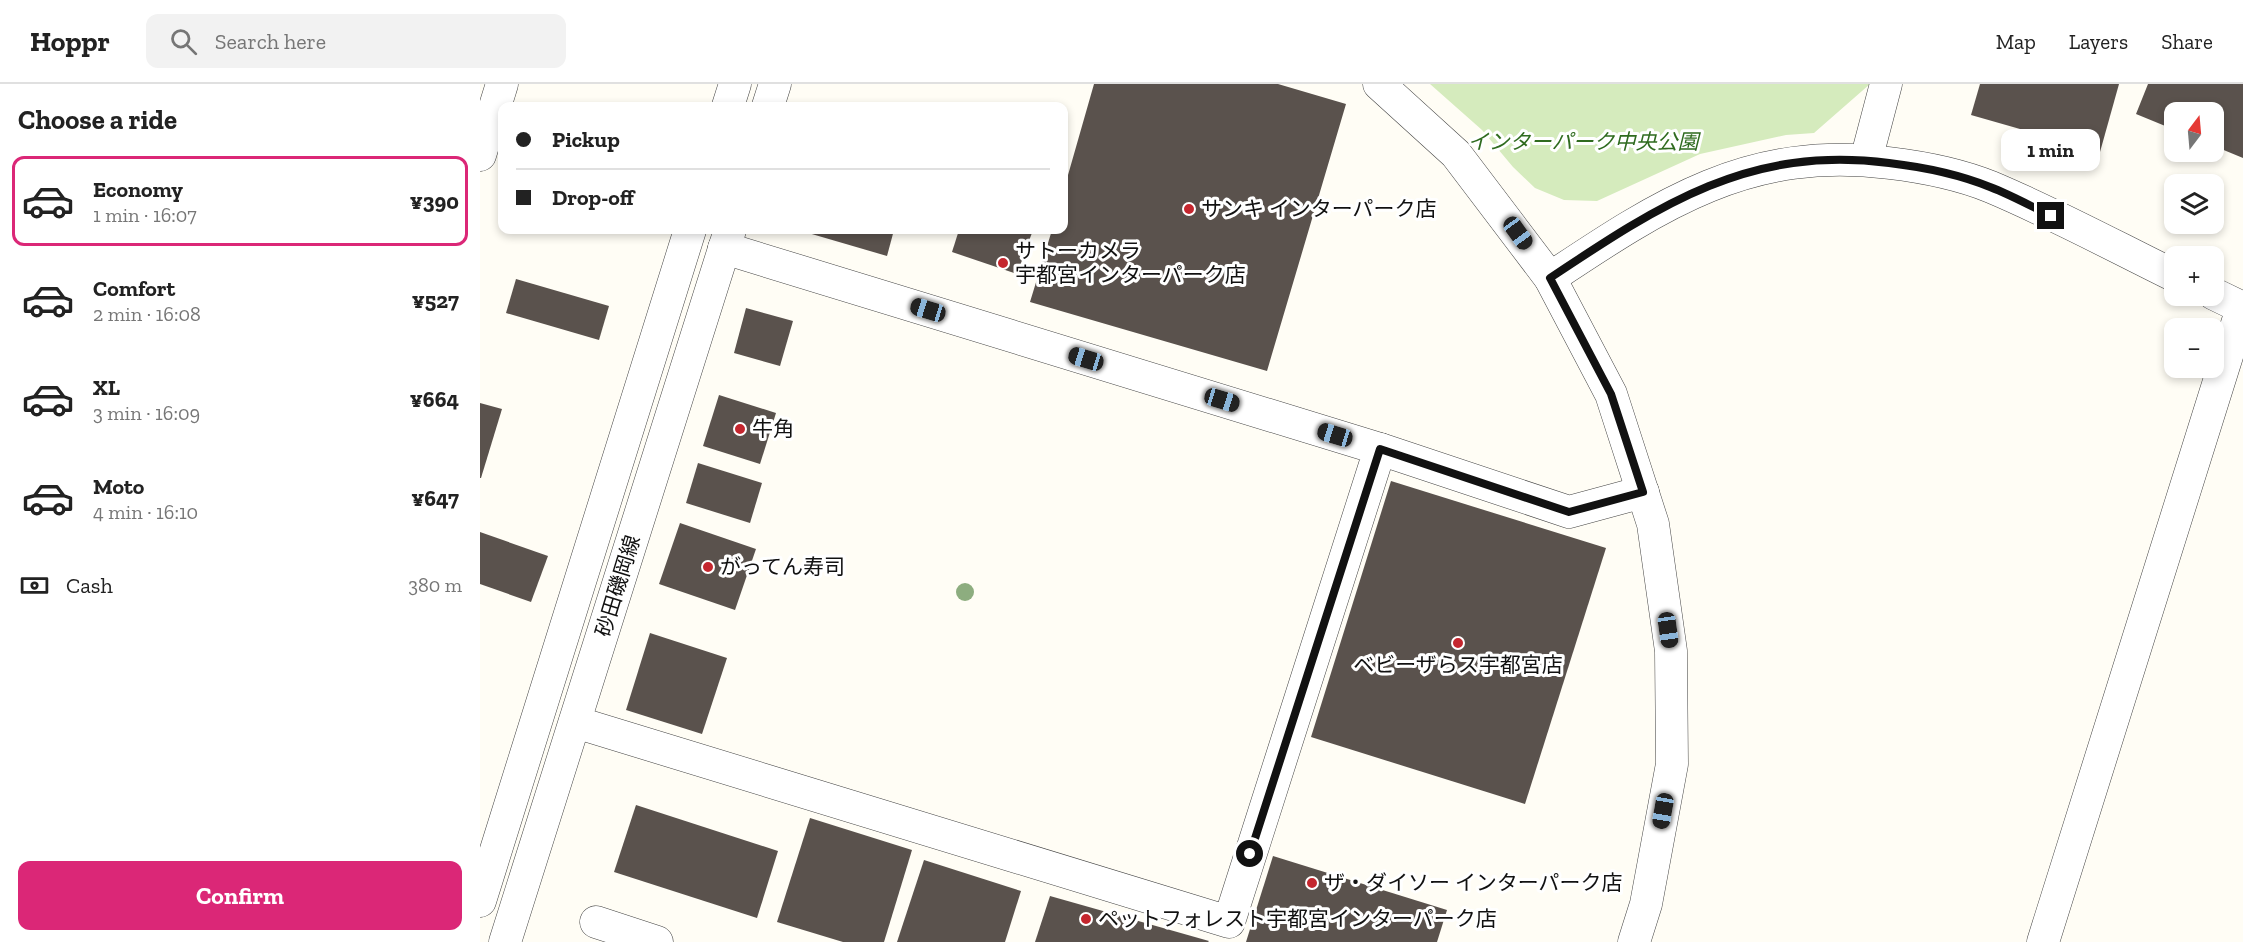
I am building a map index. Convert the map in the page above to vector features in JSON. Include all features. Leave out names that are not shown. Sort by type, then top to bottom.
[{"type":"street","points":[[482,143],[502,84]]},
{"type":"street","points":[[729,102],[735,84]]},
{"type":"street","points":[[769,102],[776,84]]},
{"type":"street","points":[[1379,84],[1456,154],[1550,278],[1611,394],[1653,524],[1671,651],[1672,764],[1646,904],[1634,942]]},
{"type":"street","points":[[1866,160],[1886,84]]},
{"type":"street","points":[[1550,278],[1625,229],[1670,203],[1727,178],[1780,163],[1811,160],[1866,160],[1926,167],[1989,186],[2164,271]]},
{"type":"street","name":"砂田磯岡線","points":[[480,901],[689,234]]},
{"type":"street","points":[[727,239],[1569,512],[1643,492]]},
{"type":"street","name":"砂田磯岡線","points":[[506,942],[727,239]]},
{"type":"street","points":[[2043,942],[2233,304]]},
{"type":"street","points":[[575,722],[1228,922],[1380,449]]},
{"type":"street","points":[[596,922],[657,942]]},
{"type":"green space","name":"インターパーク中央公園","points":[[1430,84],[1870,84],[1814,133],[1786,135],[1700,154],[1597,201],[1564,200],[1535,188],[1513,167],[1482,130]]},
{"type":"building","name":"サンキ インターパーク店","points":[[1094,84],[1278,84],[1346,104],[1267,371],[1030,302],[1051,234],[1068,234],[1068,175]]},
{"type":"building","points":[[1980,84],[2119,84],[2100,152],[1971,115]]},
{"type":"building","points":[[2148,84],[2243,84],[2243,158],[2224,150],[2224,102],[2164,102],[2164,125],[2136,114]]},
{"type":"building","points":[[812,234],[893,234],[887,256]]},
{"type":"building","name":"サトーカメラ 宇都宮インターパーク店","points":[[958,234],[1032,234],[1017,274],[952,252]]},
{"type":"building","points":[[516,279],[609,306],[599,340],[506,313]]},
{"type":"building","points":[[746,308],[793,321],[780,366],[734,353]]},
{"type":"building","name":"牛角","points":[[719,395],[776,413],[760,464],[703,446]]},
{"type":"building","points":[[480,403],[502,409],[481,478],[480,478]]},
{"type":"building","points":[[698,463],[762,483],[750,523],[686,503]]},
{"type":"building","name":"ベビーザらス宇都宮店","points":[[1391,481],[1606,548],[1525,804],[1311,737]]},
{"type":"building","name":"がってん寿司","points":[[680,523],[756,549],[735,610],[659,584]]},
{"type":"building","points":[[480,532],[548,556],[531,602],[480,584]]},
{"type":"building","points":[[650,633],[727,658],[702,734],[626,710]]},
{"type":"building","points":[[636,805],[778,851],[757,918],[614,872]]},
{"type":"building","points":[[810,818],[912,850],[884,942],[843,942],[777,922]]},
{"type":"building","name":"ザ・ダイソー インターパーク店","points":[[1273,856],[1447,910],[1437,942],[1246,942]]},
{"type":"building","points":[[924,860],[1021,891],[1005,942],[897,942]]},
{"type":"building","name":"ペットフォレスト宇都宮インターパーク店","points":[[1050,896],[1209,941],[1035,942]]},
{"type":"place","name":"サンキ インターパーク店","points":[[1189,209]]},
{"type":"place","name":"サトーカメラ 宇都宮インターパーク店","points":[[1003,263]]},
{"type":"place","name":"牛角","points":[[740,429]]},
{"type":"place","name":"がってん寿司","points":[[708,567]]},
{"type":"place","name":"ベビーザらス宇都宮店","points":[[1458,643]]},
{"type":"place","name":"ザ・ダイソー インターパーク店","points":[[1312,883]]},
{"type":"place","name":"ペットフォレスト宇都宮インターパーク店","points":[[1086,919]]},
{"type":"route","points":[[1250,854],[1380,449],[1569,512],[1643,492],[1611,394],[1550,278],[1616,234],[1670,203],[1727,178],[1770,165],[1790,162],[1866,160],[1926,167],[1989,186],[2051,216]]}]
